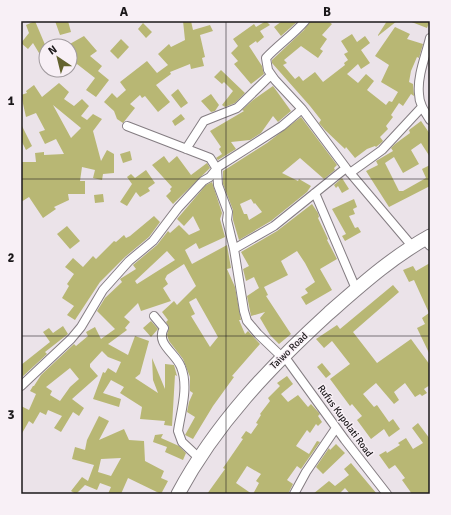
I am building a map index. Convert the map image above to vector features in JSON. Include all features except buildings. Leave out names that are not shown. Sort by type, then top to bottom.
[{"type":"main road","name":"Taiwo Road","points":[[178,494],[199,458],[229,415],[254,386],[366,279],[412,246],[430,243]]},
{"type":"main road","name":"Taiwo Road","points":[[184,494],[235,417],[284,358],[364,289],[430,243]]},
{"type":"street","points":[[305,21],[266,58],[268,70],[302,109],[348,171],[412,246]]},
{"type":"street","points":[[430,38],[418,94],[422,106],[430,120]]},
{"type":"street","points":[[186,149],[204,121],[237,108],[271,75]]},
{"type":"street","points":[[234,249],[274,226],[315,193],[382,150],[422,106]]},
{"type":"street","points":[[21,386],[72,339],[103,290],[129,261],[153,241],[178,208],[203,181],[210,177],[218,166],[282,126],[302,109]]},
{"type":"street","points":[[127,126],[210,158],[217,169]]},
{"type":"street","name":"Rufus Kupolati Road","points":[[217,169],[218,185],[228,212],[226,220],[234,249],[242,299],[248,321],[258,334],[284,358],[387,494]]},
{"type":"street","points":[[315,193],[356,289]]},
{"type":"street","points":[[154,316],[164,328],[161,333],[161,340],[181,366],[185,383],[178,431],[179,438],[199,458]]},
{"type":"street","points":[[294,494],[306,472],[336,428]]}]
